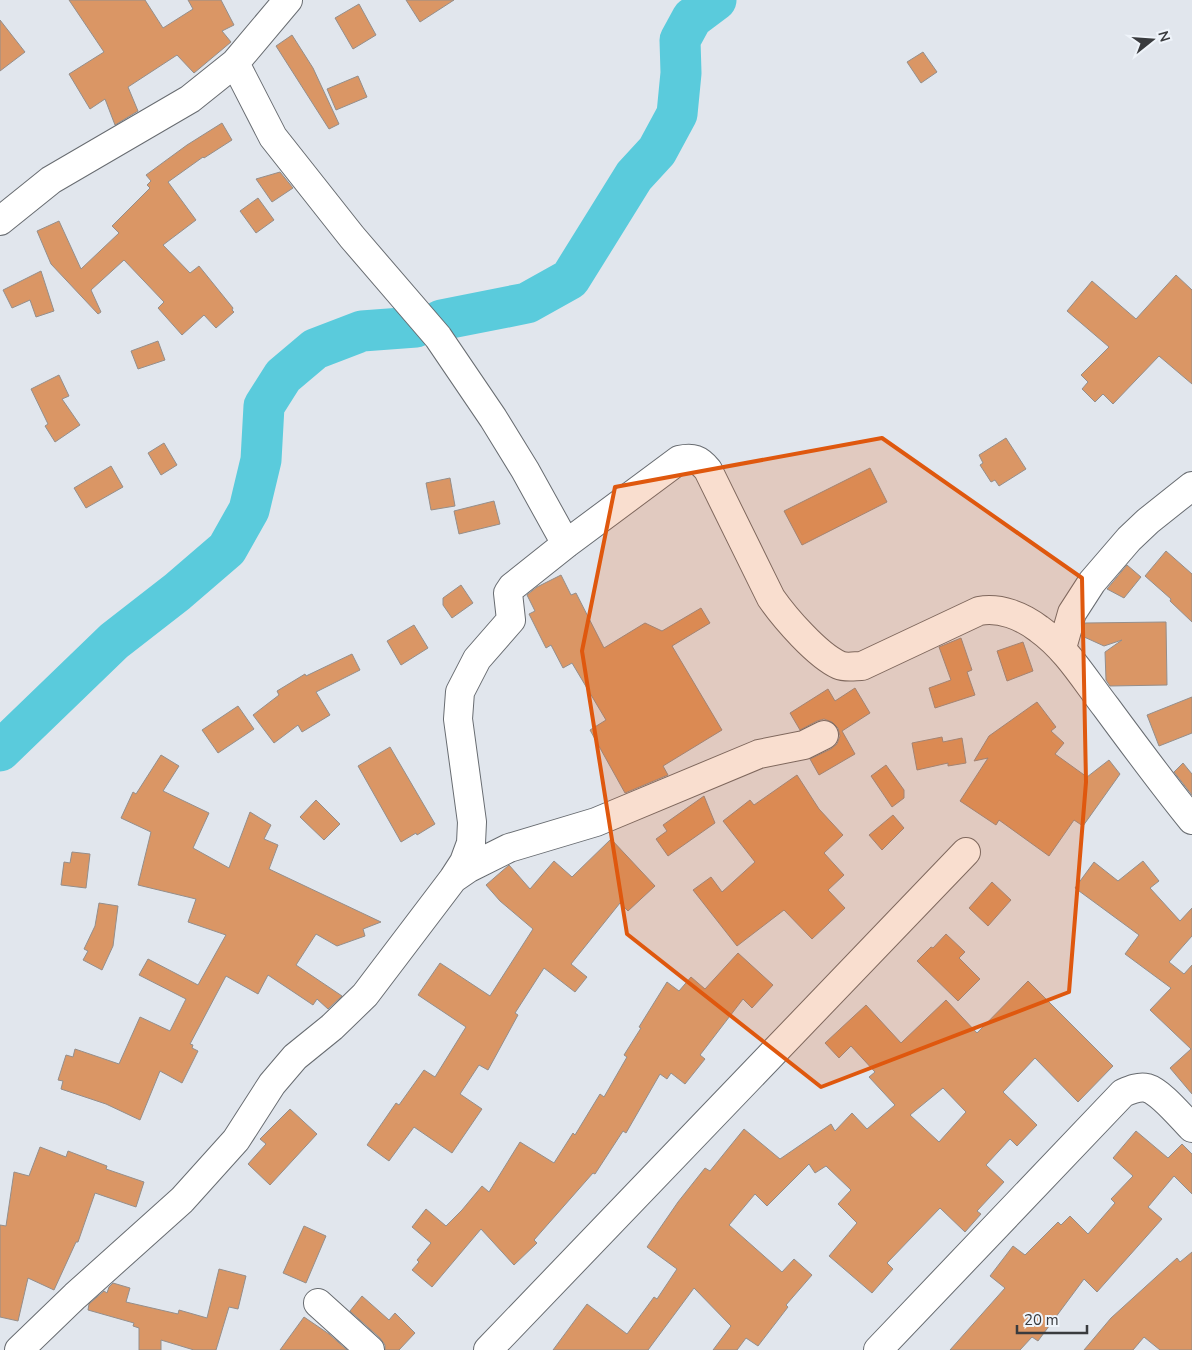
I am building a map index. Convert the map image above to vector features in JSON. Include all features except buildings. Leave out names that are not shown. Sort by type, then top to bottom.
[{"type":"street","points":[[0,221],[51,180],[190,100],[235,63],[288,0]]},
{"type":"street","points":[[235,63],[273,137],[352,237],[438,337],[494,418],[566,544]]},
{"type":"street","points":[[19,1350],[75,1296],[182,1200],[236,1140],[272,1084],[295,1057],[332,1027],[365,996],[454,879],[464,862],[471,843],[472,822],[458,719],[460,692],[477,659],[511,620],[508,593],[512,587],[566,544],[679,460],[690,457],[701,461],[708,470],[771,598],[781,612],[819,651],[839,665],[850,667],[862,666],[979,611],[990,609],[1012,614],[1038,628],[1062,648],[1192,820]]},
{"type":"street","points":[[1062,648],[1072,612],[1092,582],[1148,520],[1192,486]]},
{"type":"street","points":[[454,879],[470,868],[509,848],[596,822],[759,754],[804,745],[824,735]]},
{"type":"street","points":[[488,1350],[966,852]]},
{"type":"street","points":[[878,1350],[1123,1092],[1146,1088],[1157,1093],[1192,1128]]},
{"type":"street","points":[[318,1303],[370,1350]]},
{"type":"highlighted area","points":[[882,438],[1082,578],[1086,782],[1069,992],[821,1087],[627,934],[582,651],[615,487]]},
{"type":"waterway","points":[[441,320],[527,303],[570,279],[634,176],[657,151],[677,114],[681,73],[680,40],[692,18],[716,0]]},
{"type":"waterway","points":[[0,751],[114,641],[177,592],[227,549],[249,510],[261,460],[264,406],[283,376],[315,349],[362,331],[416,327]]}]
